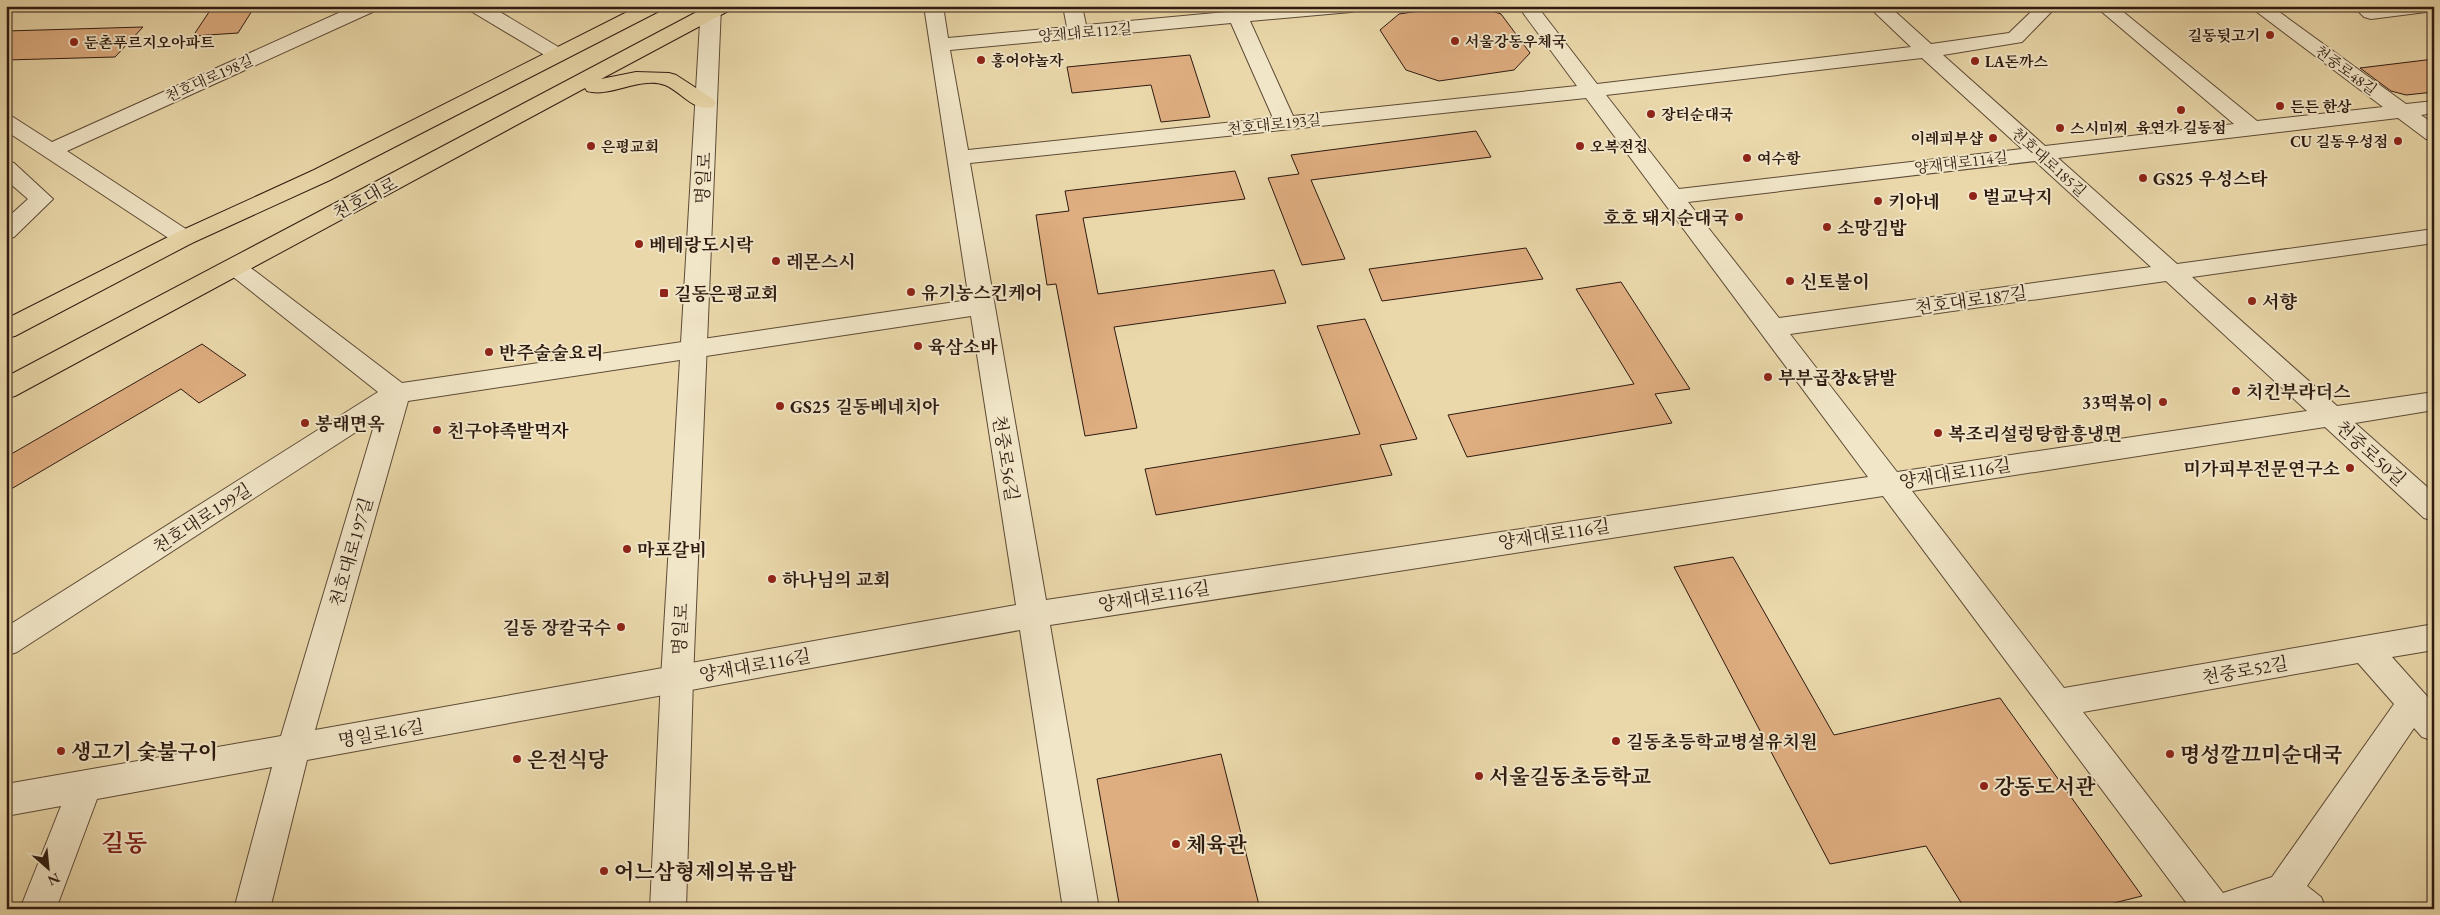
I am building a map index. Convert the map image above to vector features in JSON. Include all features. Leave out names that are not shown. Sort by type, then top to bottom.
[{"type":"main road","points":[[6,330],[184,238],[322,174],[654,6]]},
{"type":"main road","name":"천호대로","points":[[6,389],[548,102],[715,9]]},
{"type":"main road","points":[[548,102],[612,82],[652,78],[669,79],[706,102]]},
{"type":"street","name":"천호대로198길","points":[[48,151],[370,6]]},
{"type":"street","points":[[476,6],[558,55]]},
{"type":"street","name":"천중로56길","points":[[933,6],[1081,909]]},
{"type":"street","points":[[1072,6],[1078,32]]},
{"type":"street","name":"양재대로112길","points":[[939,45],[1078,32],[1235,12],[1351,6]]},
{"type":"street","points":[[1527,6],[2212,909]]},
{"type":"street","name":"천호대로185길","points":[[1877,6],[2331,416]]},
{"type":"street","points":[[1591,91],[1927,51],[2015,38],[2048,6]]},
{"type":"street","points":[[2104,6],[2252,128]]},
{"type":"street","name":"천중로48길","points":[[2258,6],[2434,134]]},
{"type":"street","points":[[2362,6],[2371,13],[2432,6]]},
{"type":"street","name":"명일로","points":[[668,909],[677,679],[706,102],[715,9]]},
{"type":"street","points":[[1235,12],[1286,123]]},
{"type":"street","name":"천호대로193길","points":[[958,158],[1591,91]]},
{"type":"street","name":"양재대로114길","points":[[1671,197],[2434,106]]},
{"type":"street","points":[[6,121],[48,151],[184,238]]},
{"type":"street","points":[[6,168],[42,199],[6,232]]},
{"type":"street","points":[[2172,272],[2434,236]]},
{"type":"street","points":[[235,267],[397,393],[982,306]]},
{"type":"street","name":"천호대로187길","points":[[1771,328],[2172,272]]},
{"type":"street","name":"천호대로199길","points":[[6,643],[397,393]]},
{"type":"street","name":"천호대로197길","points":[[252,909],[294,749],[397,393]]},
{"type":"street","name":"양재대로116길","points":[[677,679],[1032,615],[2434,401]]},
{"type":"street","name":"천중로50길","points":[[2331,416],[2434,510]]},
{"type":"street","name":"천중로52길","points":[[2056,703],[2434,637]]},
{"type":"street","points":[[2226,909],[2296,900],[2423,715],[2364,649]]},
{"type":"street","name":"명일로16길","points":[[6,800],[677,679]]},
{"type":"street","points":[[38,909],[86,786]]},
{"type":"building","name":"둔촌푸르지오아파트","points":[[213,6],[255,6],[238,33],[193,36]]},
{"type":"building","name":"서울강동우체국","points":[[1454,6],[1476,6],[1501,14],[1530,53],[1514,70],[1439,81],[1406,70],[1380,30],[1399,14]]},
{"type":"building","name":"둔촌푸르지오아파트","points":[[143,27],[115,57],[6,60],[6,31]]},
{"type":"building","points":[[1190,55],[1210,117],[1161,122],[1151,85],[1072,93],[1067,67]]},
{"type":"building","points":[[2434,59],[2434,92],[2406,95],[2391,91],[2360,68]]},
{"type":"building","points":[[1476,131],[1491,157],[1311,180],[1345,259],[1302,265],[1268,178],[1299,174],[1291,155]]},
{"type":"building","points":[[1235,171],[1245,199],[1083,218],[1098,294],[1274,270],[1286,303],[1114,327],[1137,428],[1085,436],[1056,284],[1047,285],[1036,215],[1069,211],[1065,191]]},
{"type":"building","points":[[1526,248],[1543,279],[1382,301],[1369,269]]},
{"type":"building","points":[[1621,282],[1690,389],[1655,394],[1672,423],[1467,457],[1448,415],[1634,384],[1576,289]]},
{"type":"building","points":[[1365,319],[1417,439],[1380,445],[1392,475],[1156,515],[1145,469],[1360,434],[1317,326]]},
{"type":"building","points":[[202,344],[246,375],[199,403],[181,389],[6,492],[6,457]]},
{"type":"building","points":[[1733,557],[1834,735],[2000,698],[2142,896],[2090,909],[1965,909],[1926,846],[1830,864],[1674,567]]},
{"type":"building","name":"체육관","points":[[1221,754],[1260,909],[1120,909],[1097,779]]},
{"type":"place","name":"길동뒷고기","points":[[2270,35]]},
{"type":"place","name":"서울강동우체국","points":[[1455,41]]},
{"type":"place","name":"둔촌푸르지오아파트","points":[[74,42]]},
{"type":"place","name":"홍어야놀자","points":[[981,60]]},
{"type":"place","name":"LA돈까스","points":[[1975,61]]},
{"type":"place","name":"든든 한상","points":[[2280,106]]},
{"type":"place","name":"육연가 길동점","points":[[2181,110]]},
{"type":"place","name":"장터순대국","points":[[1651,114]]},
{"type":"place","name":"스시미찌","points":[[2060,128]]},
{"type":"place","name":"이레피부샵","points":[[1993,138]]},
{"type":"place","name":"CU 길동우성점","points":[[2398,141]]},
{"type":"place","name":"은평교회","points":[[591,146]]},
{"type":"place","name":"오복전집","points":[[1580,146]]},
{"type":"place","name":"여수항","points":[[1747,158]]},
{"type":"place","name":"GS25 우성스타","points":[[2143,178]]},
{"type":"place","name":"벌교낙지","points":[[1973,196]]},
{"type":"place","name":"키아네","points":[[1878,201]]},
{"type":"place","name":"호호 돼지순대국","points":[[1739,217]]},
{"type":"place","name":"소망김밥","points":[[1827,227]]},
{"type":"place","name":"베테랑도시락","points":[[639,244]]},
{"type":"place","name":"레몬스시","points":[[776,261]]},
{"type":"place","name":"신토불이","points":[[1790,281]]},
{"type":"place","name":"유기농스킨케어","points":[[911,292]]},
{"type":"place","name":"길동은평교회","points":[[664,293]]},
{"type":"place","name":"서향","points":[[2252,301]]},
{"type":"place","name":"육삼소바","points":[[918,346]]},
{"type":"place","name":"반주술술요리","points":[[489,352]]},
{"type":"place","name":"부부곱창&닭발","points":[[1768,377]]},
{"type":"place","name":"치킨부라더스","points":[[2236,391]]},
{"type":"place","name":"33떡볶이","points":[[2163,402]]},
{"type":"place","name":"GS25 길동베네치아","points":[[780,406]]},
{"type":"place","name":"봉래면옥","points":[[305,423]]},
{"type":"place","name":"친구야족발먹자","points":[[437,430]]},
{"type":"place","name":"복조리설렁탕함흥냉면","points":[[1938,433]]},
{"type":"place","name":"미가피부전문연구소","points":[[2350,468]]},
{"type":"place","name":"마포갈비","points":[[627,549]]},
{"type":"place","name":"하나님의 교회","points":[[772,579]]},
{"type":"place","name":"길동 장칼국수","points":[[621,627]]},
{"type":"place","name":"길동초등학교병설유치원","points":[[1616,741]]},
{"type":"place","name":"생고기 숯불구이","points":[[61,751]]},
{"type":"place","name":"명성깔끄미순대국","points":[[2170,754]]},
{"type":"place","name":"은전식당","points":[[517,759]]},
{"type":"place","name":"서울길동초등학교","points":[[1479,776]]},
{"type":"place","name":"강동도서관","points":[[1984,786]]},
{"type":"place","name":"체육관","points":[[1176,844]]},
{"type":"place","name":"어느삼형제의볶음밥","points":[[604,871]]},
{"type":"district","name":"길동","points":[[124,842]]}]
